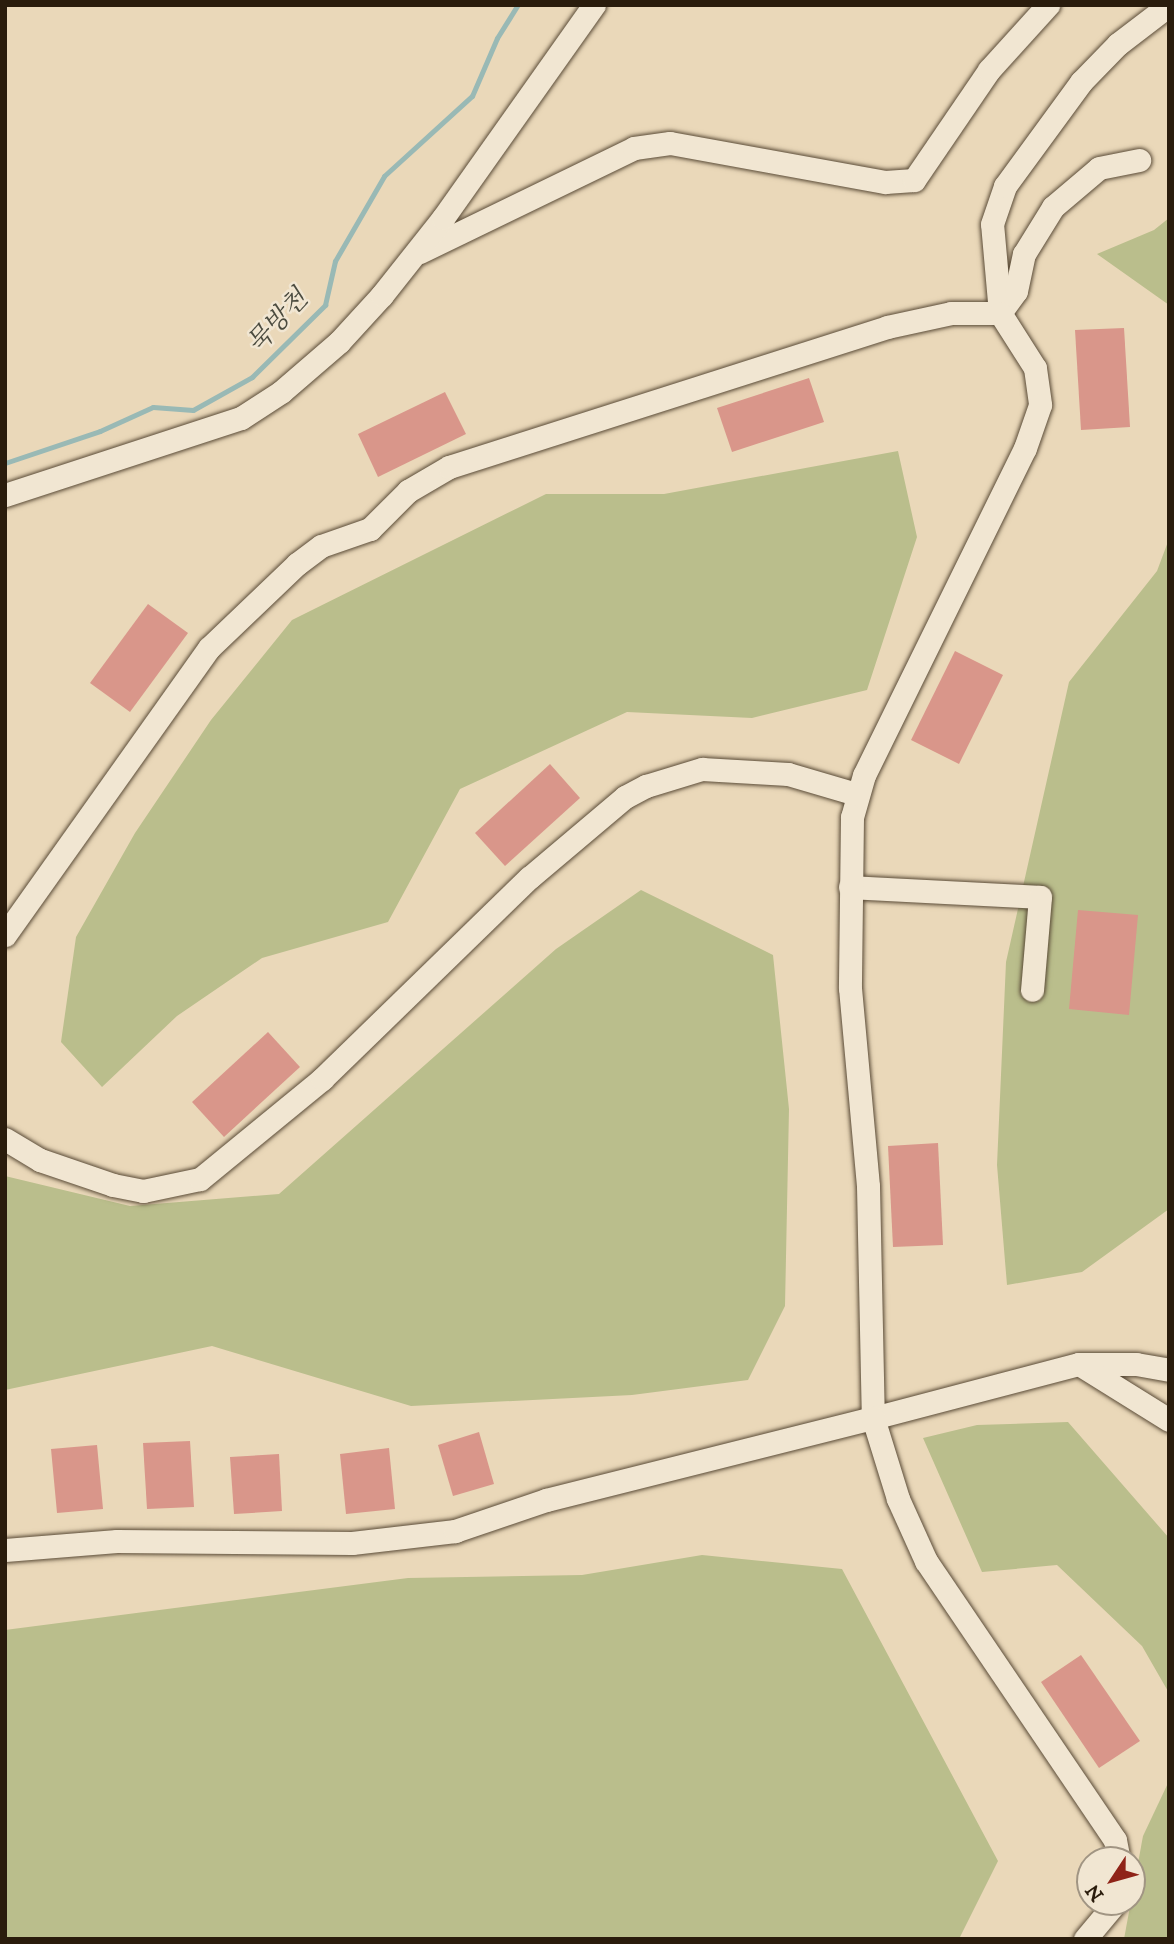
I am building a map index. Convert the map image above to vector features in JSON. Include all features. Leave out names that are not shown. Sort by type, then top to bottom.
[{"type":"street","points":[[5,495],[241,418],[281,391],[339,342],[414,255],[594,5]]},
{"type":"street","points":[[414,255],[634,148],[670,143],[885,182],[914,180],[989,70],[1048,5]]},
{"type":"street","points":[[1116,1846],[1083,1790],[926,1561],[898,1499],[873,1418],[868,1186],[850,988],[850,887],[856,794],[1026,448],[1040,405],[1035,368],[1000,313],[992,224],[1005,186],[1080,82],[1118,44],[1169,5]]},
{"type":"street","points":[[1000,313],[1016,291],[1024,254],[1053,207],[1099,168],[1139,160]]},
{"type":"street","points":[[5,935],[209,648],[297,564],[321,546],[370,529],[408,491],[449,467],[887,327],[951,313],[1000,313]]},
{"type":"street","points":[[5,1139],[40,1160],[113,1185],[143,1191],[200,1178],[322,1079],[529,878],[625,797],[646,786],[702,769],[788,774],[856,794]]},
{"type":"street","points":[[850,887],[1040,897],[1032,990]]},
{"type":"street","points":[[1079,1364],[1169,1420]]},
{"type":"street","points":[[5,1549],[117,1541],[352,1544],[455,1531],[546,1500],[1079,1364],[1136,1364],[1169,1370]]},
{"type":"street","points":[[1085,1939],[1104,1916]]},
{"type":"green space","points":[[1169,218],[1169,305],[1097,254],[1154,230]]},
{"type":"green space","points":[[898,451],[917,537],[867,690],[752,718],[627,712],[460,789],[388,922],[262,958],[177,1016],[102,1087],[61,1042],[76,937],[135,833],[211,720],[292,620],[546,494],[664,494]]},
{"type":"green space","points":[[1169,539],[1169,1209],[1082,1272],[1007,1285],[997,1165],[1006,962],[1069,682],[1157,571]]},
{"type":"green space","points":[[641,890],[773,955],[789,1109],[785,1306],[748,1380],[632,1395],[411,1406],[212,1346],[5,1390],[5,1176],[130,1206],[279,1194],[556,949]]},
{"type":"green space","points":[[1068,1422],[1169,1538],[1169,1693],[1142,1646],[1057,1565],[982,1572],[923,1438],[977,1425]]},
{"type":"green space","points":[[702,1555],[842,1569],[998,1861],[959,1939],[5,1939],[5,1630],[408,1578],[582,1575]]},
{"type":"green space","points":[[1169,1781],[1169,1939],[1124,1939],[1128,1916],[1146,1916],[1146,1846],[1141,1846],[1143,1836]]},
{"type":"building","points":[[1124,328],[1130,427],[1081,430],[1075,330]]},
{"type":"building","points":[[809,378],[824,422],[732,452],[717,408]]},
{"type":"building","points":[[445,392],[466,434],[378,477],[358,434]]},
{"type":"building","points":[[148,604],[188,633],[130,712],[90,683]]},
{"type":"building","points":[[955,651],[1003,675],[959,764],[911,740]]},
{"type":"building","points":[[550,764],[580,798],[505,866],[475,833]]},
{"type":"building","points":[[1078,910],[1138,915],[1129,1015],[1069,1009]]},
{"type":"building","points":[[268,1032],[300,1067],[224,1137],[192,1102]]},
{"type":"building","points":[[938,1143],[943,1245],[893,1247],[888,1146]]},
{"type":"building","points":[[479,1432],[494,1484],[453,1496],[438,1445]]},
{"type":"building","points":[[190,1441],[194,1507],[147,1509],[143,1443]]},
{"type":"building","points":[[97,1445],[103,1509],[57,1513],[51,1449]]},
{"type":"building","points":[[389,1448],[395,1509],[346,1514],[340,1454]]},
{"type":"building","points":[[279,1454],[282,1511],[234,1514],[230,1457]]},
{"type":"building","points":[[1081,1655],[1140,1741],[1099,1768],[1041,1682]]},
{"type":"waterway","name":"묵방천","points":[[5,463],[100,431],[153,407],[193,410],[252,377],[325,305],[335,261],[384,176],[472,96],[497,38],[518,5]]}]
